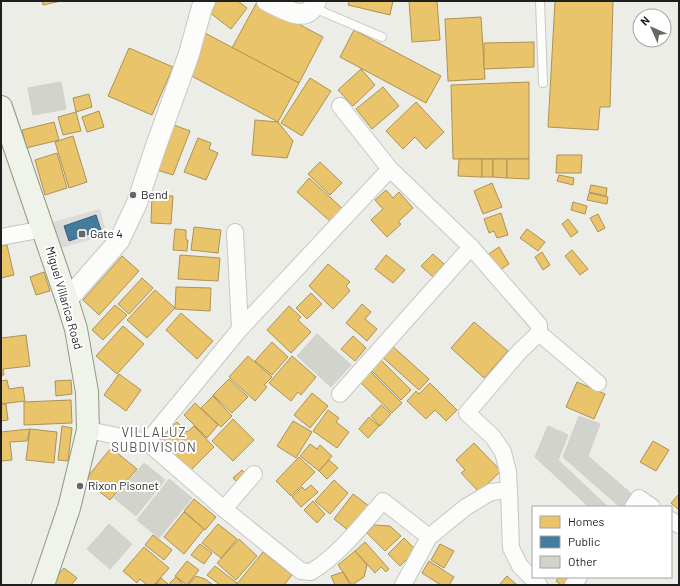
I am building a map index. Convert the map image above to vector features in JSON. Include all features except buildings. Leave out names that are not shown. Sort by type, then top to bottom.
[{"type":"main road","name":"Miguel Villarica Road","points":[[1,107],[44,229],[76,329],[87,392],[88,430],[69,508],[43,585]]},
{"type":"street","points":[[67,300],[119,241],[137,203],[189,54],[205,1]]},
{"type":"street","points":[[267,1],[298,15],[307,12],[315,4]]},
{"type":"street","points":[[340,106],[390,169],[471,247],[539,325],[539,333],[520,352],[467,413],[493,437],[503,452],[508,472],[510,490],[511,548],[520,566],[539,585]]},
{"type":"street","points":[[146,442],[240,330],[390,169]]},
{"type":"street","points":[[1,237],[44,229]]},
{"type":"street","points":[[234,232],[240,330]]},
{"type":"street","points":[[340,394],[471,247]]},
{"type":"street","points":[[539,333],[598,383]]},
{"type":"street","points":[[88,430],[146,442],[224,509],[301,571],[311,572],[321,566],[340,548],[383,501],[429,537]]},
{"type":"street","points":[[224,509],[254,474]]},
{"type":"street","points":[[403,585],[429,537],[466,507],[491,492],[510,490]]},
{"type":"street","points":[[634,506],[639,498],[651,506]]},
{"type":"lane","points":[[540,1],[543,83]]},
{"type":"lane","points":[[315,4],[382,37]]},
{"type":"shaded area","points":[[100,209],[107,235],[61,248],[53,222]]},
{"type":"place","name":"Bend","points":[[133,195]]},
{"type":"place","name":"Gate 4","points":[[82,234]]},
{"type":"place","name":"Rixon Pisonet","points":[[80,486]]},
{"type":"district","name":"VILLALUZ SUBDIVISION","points":[[154,440]]}]
